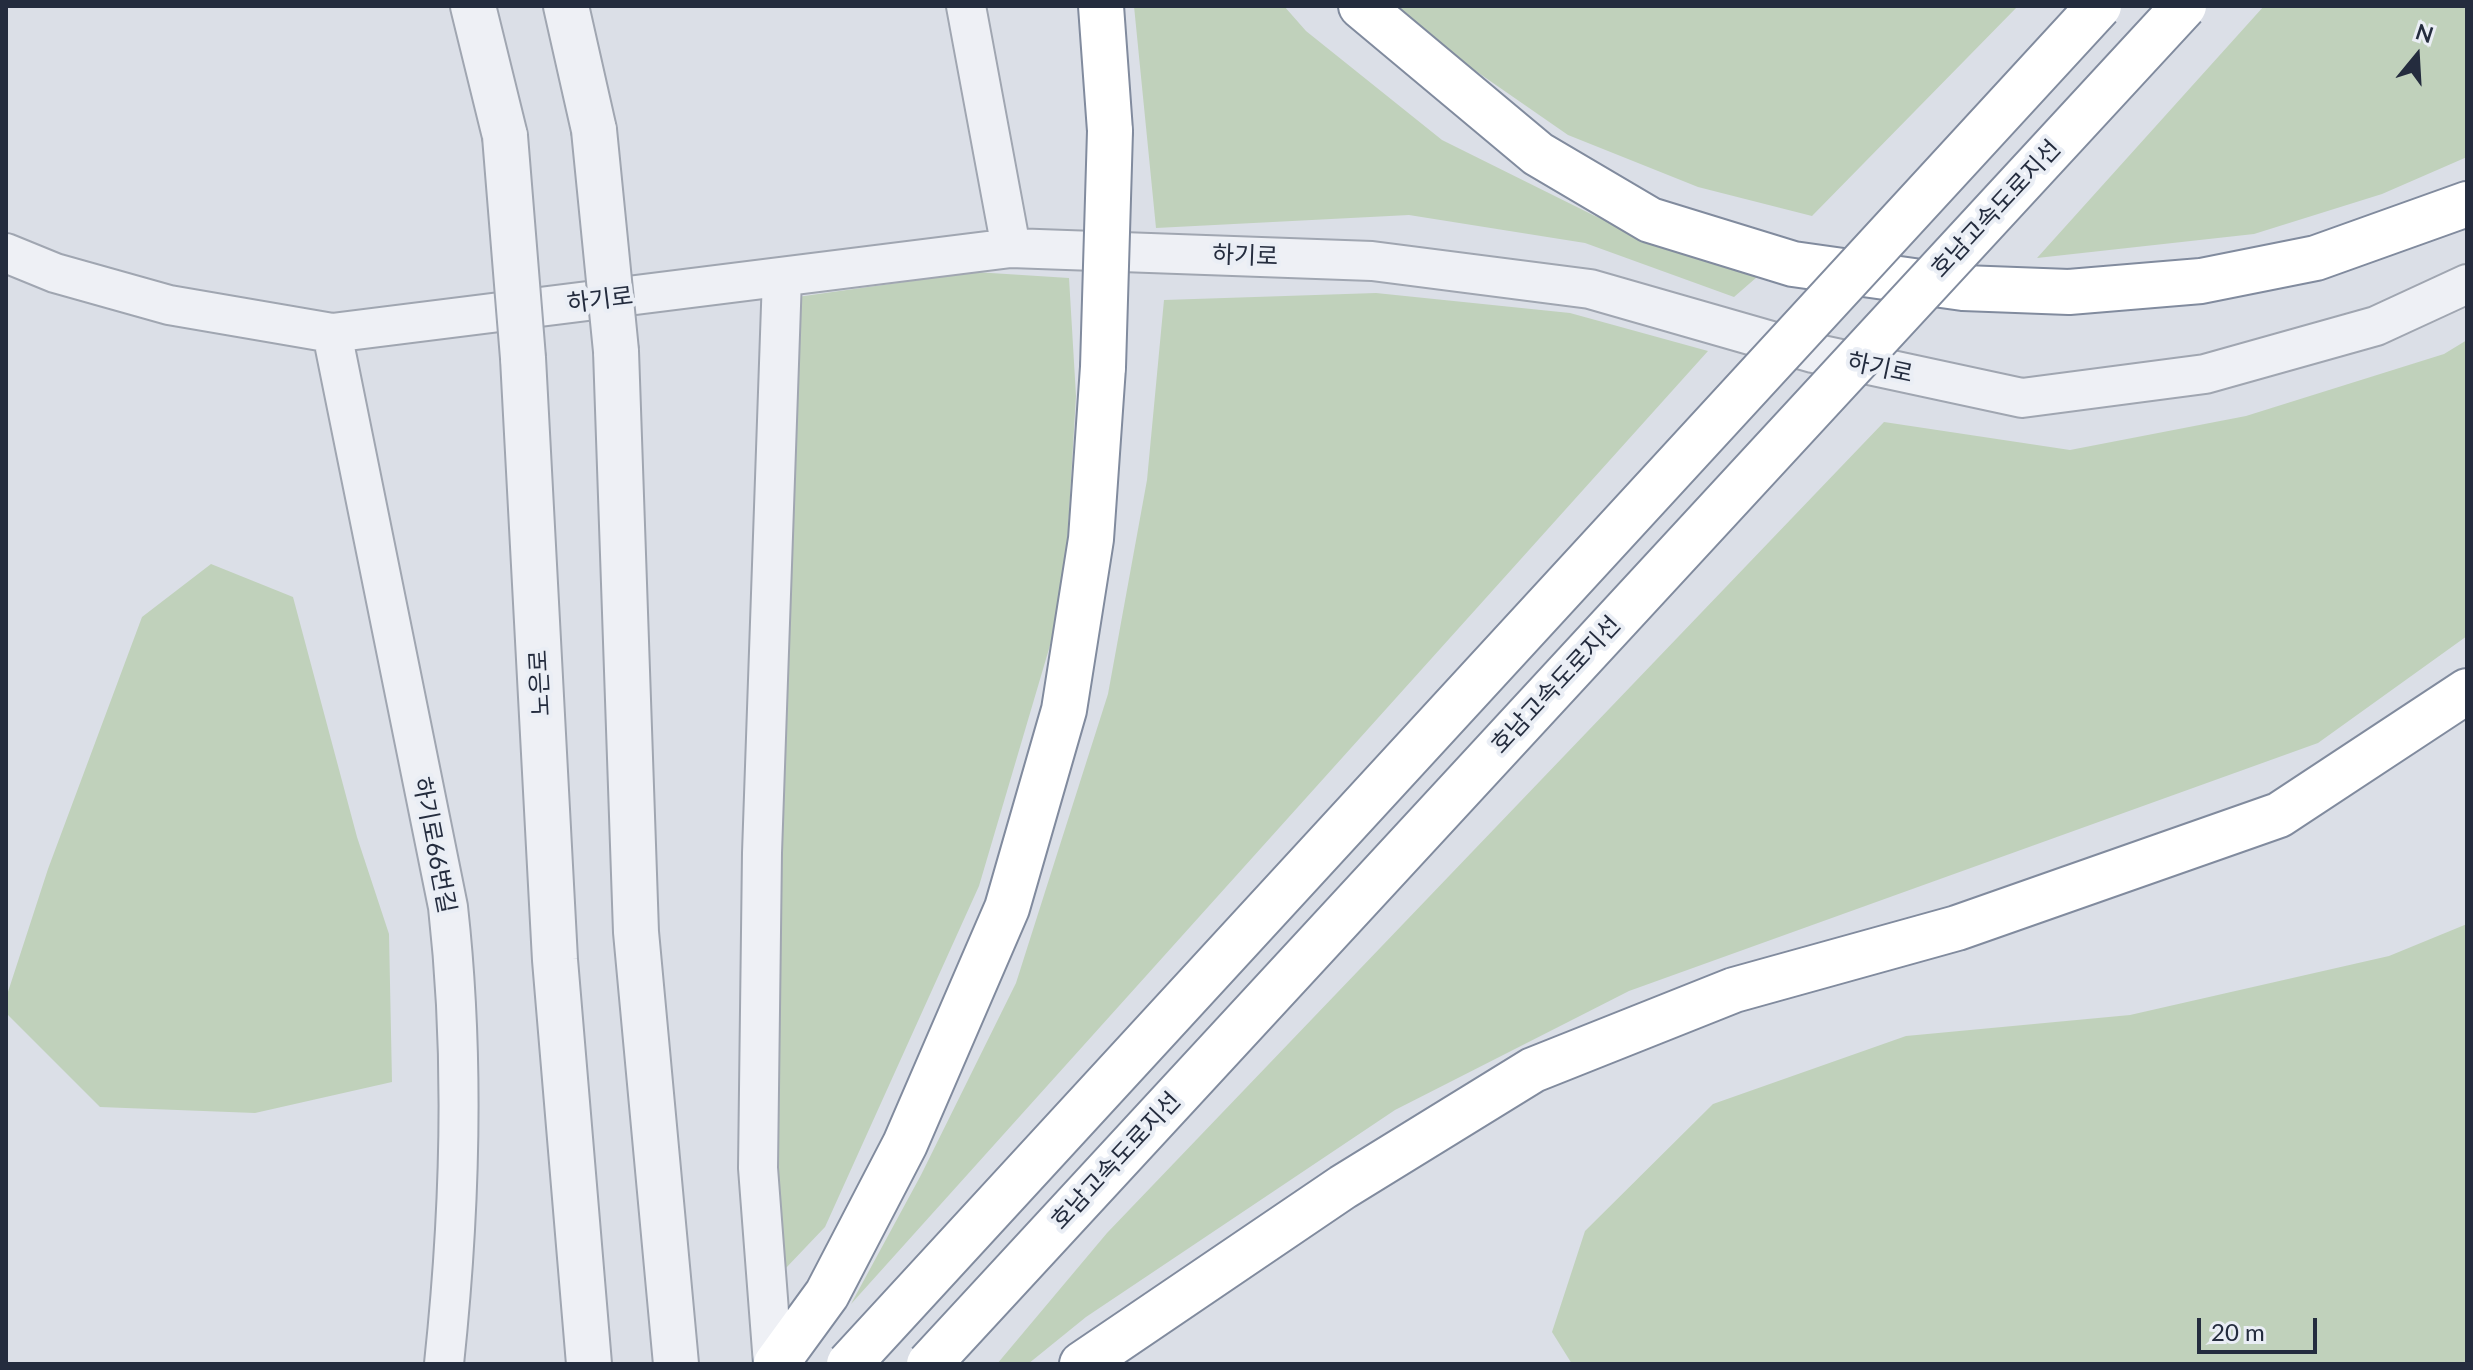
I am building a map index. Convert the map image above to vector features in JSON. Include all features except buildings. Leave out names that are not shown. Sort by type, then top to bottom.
[{"type":"highway","points":[[774,1364],[827,1294],[905,1144],[1007,908],[1064,710],[1091,539],[1103,367],[1110,131],[1101,6]]},
{"type":"highway","points":[[1361,6],[1538,154],[1650,220],[1793,264],[1963,288],[2069,292],[2186,282],[2316,258],[2467,204]]},
{"type":"highway","points":[[849,1364],[2099,6]]},
{"type":"highway","name":"호남고속도로지선","points":[[929,1364],[2184,6]]},
{"type":"highway","points":[[1082,1364],[1343,1187],[1533,1070],[1734,990],[1957,928],[2279,815],[2467,691]]},
{"type":"street","name":"노은로","points":[[473,6],[505,136],[523,358],[555,960],[589,1364]]},
{"type":"street","points":[[566,6],[594,130],[616,351],[636,932],[676,1364]]},
{"type":"street","points":[[966,6],[1011,248]]},
{"type":"street","name":"하기로","points":[[6,253],[55,273],[169,305],[332,333],[1011,248],[1372,261],[1590,289],[1813,353],[2022,398],[2205,374],[2376,326],[2467,284]]},
{"type":"street","points":[[774,1364],[758,1168],[762,853],[782,277]]},
{"type":"street","name":"하기로66번길","points":[[332,333],[448,907],[458,994],[454,1271],[444,1364]]},
{"type":"green space","points":[[1134,6],[1284,6],[1306,31],[1442,140],[1595,216],[1757,277],[1734,297],[1585,243],[1409,215],[1156,228]]},
{"type":"green space","points":[[1382,6],[2018,6],[1812,216],[1698,187],[1568,135]]},
{"type":"green space","points":[[2264,6],[2467,6],[2467,157],[2382,194],[2254,234],[2037,258]]},
{"type":"green space","points":[[975,272],[1069,278],[1076,396],[1064,598],[979,886],[825,1227],[785,1269],[772,1182],[797,297]]},
{"type":"green space","points":[[1376,293],[1570,313],[1708,351],[851,1304],[921,1175],[1016,983],[1108,694],[1147,480],[1164,300]]},
{"type":"green space","points":[[2467,340],[2467,636],[2318,743],[1629,991],[1395,1110],[1086,1317],[1028,1364],[997,1364],[1107,1233],[1884,422],[2070,450],[2246,416],[2444,354]]},
{"type":"green space","points":[[211,564],[293,597],[357,837],[389,934],[392,1082],[255,1113],[100,1107],[6,1013],[6,998],[48,869],[142,617]]},
{"type":"green space","points":[[2467,924],[2467,1364],[1572,1364],[1552,1332],[1585,1231],[1713,1104],[1906,1036],[2130,1015],[2389,956]]}]
